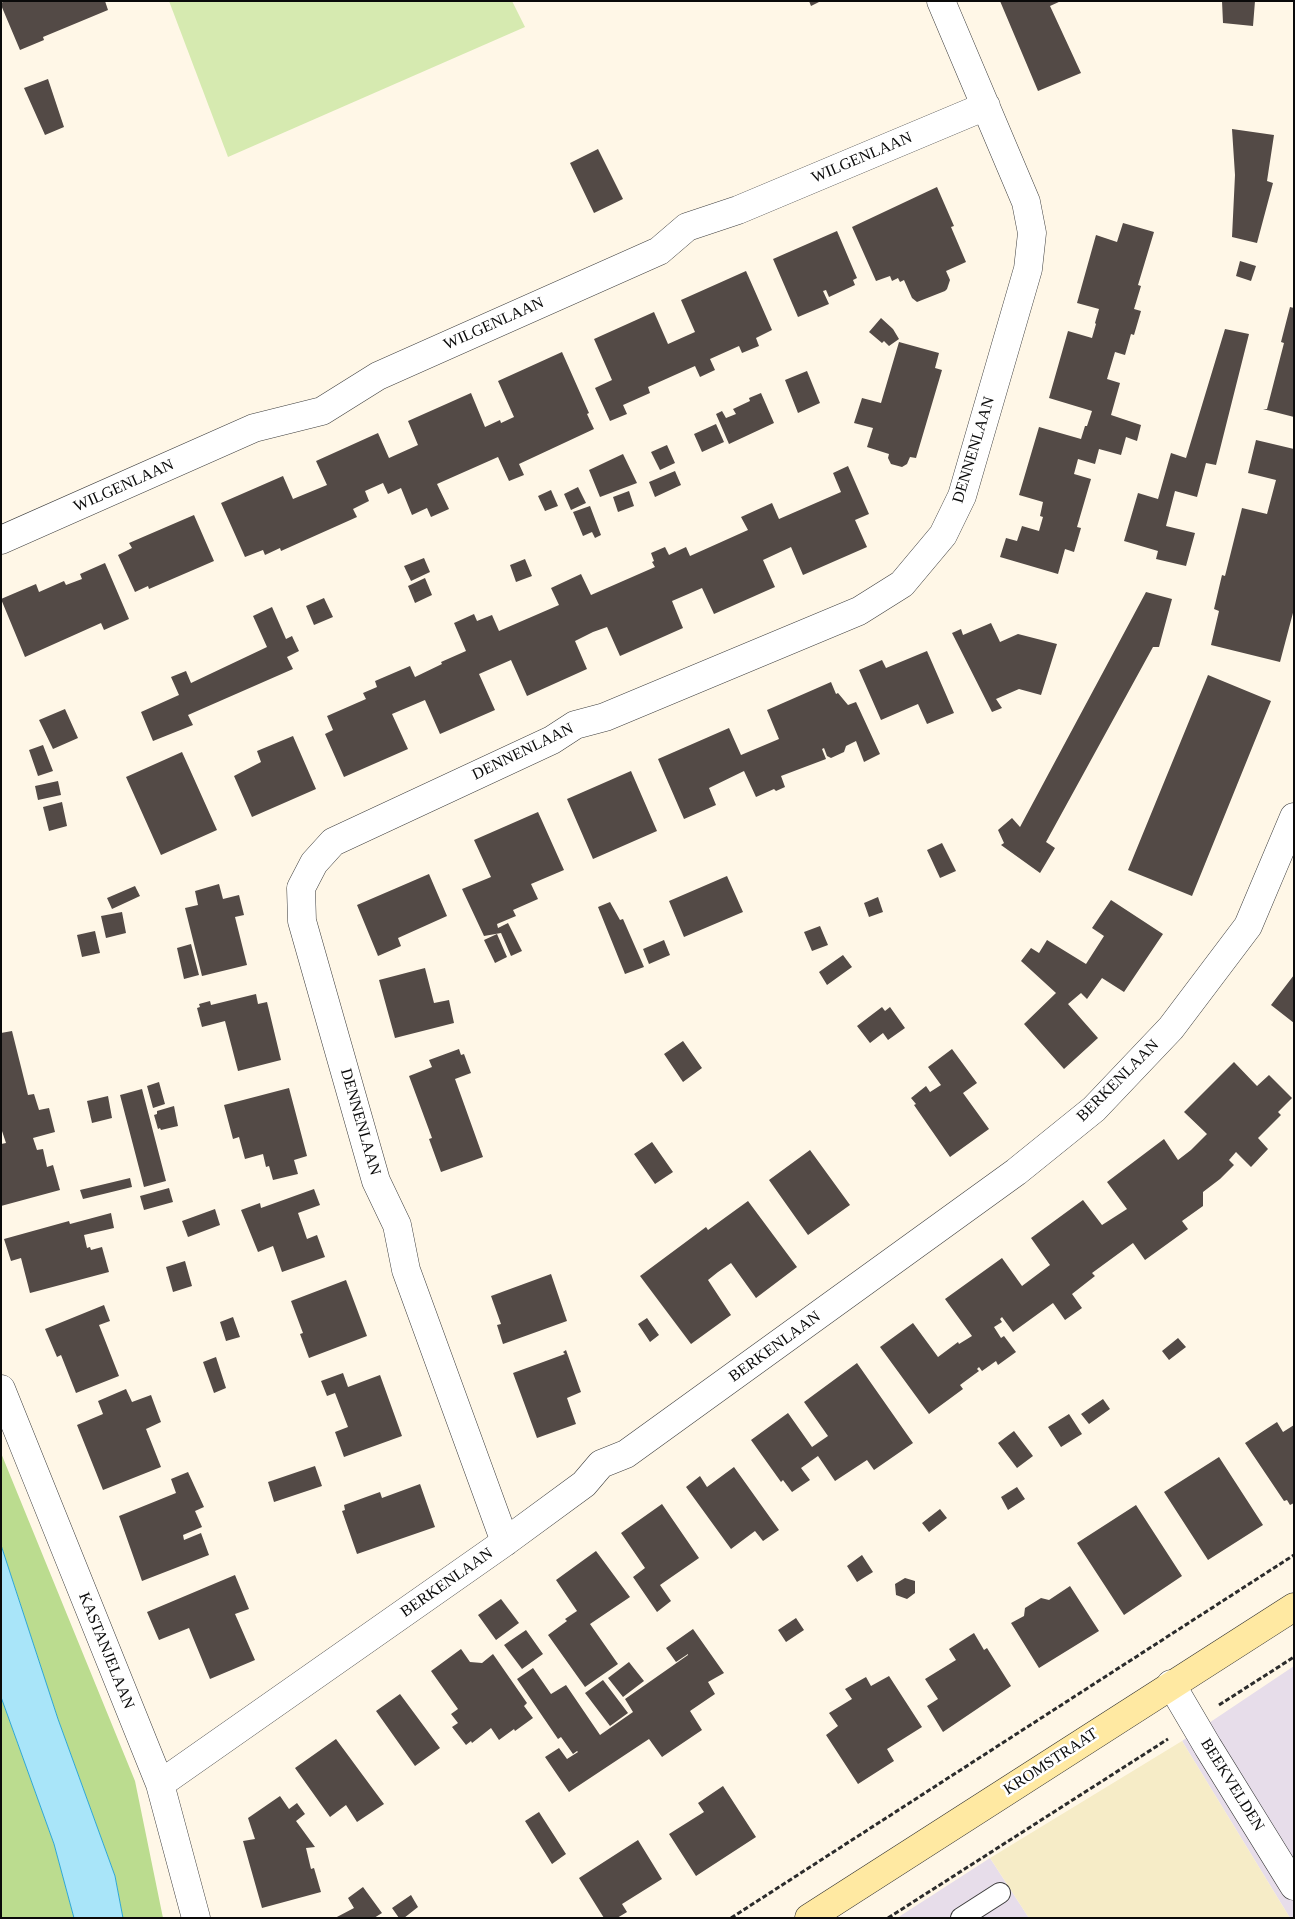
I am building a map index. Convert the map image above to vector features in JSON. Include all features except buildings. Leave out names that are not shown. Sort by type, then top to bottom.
[{"type":"main road","name":"KROMSTRAAT","points":[[809,1918],[1171,1684],[1294,1607]]},
{"type":"street","name":"DENNENLAAN","points":[[505,1542],[406,1270],[397,1225],[376,1181],[302,921],[301,888],[314,863],[333,842],[552,740],[575,725],[605,717],[859,611],[902,584],[943,535],[962,496],[1028,269],[1032,233],[1026,202],[941,1]]},
{"type":"street","name":"WILGENLAAN","points":[[1,540],[254,428],[322,411],[378,376],[659,251],[687,227],[738,210],[986,106]]},
{"type":"street","name":"BERKENLAAN","points":[[160,1784],[505,1542],[584,1484],[601,1464],[626,1454],[1016,1172],[1094,1109],[1171,1028],[1248,926],[1294,817]]},
{"type":"street","name":"KASTANJELAAN","points":[[1,1390],[160,1784],[196,1918]]},
{"type":"street","name":"BEEKVELDEN","points":[[1171,1684],[1294,1886]]},
{"type":"lane","points":[[961,1918],[1000,1893]]},
{"type":"path","points":[[731,1918],[1294,1555]]},
{"type":"path","points":[[888,1918],[1294,1657]]},
{"type":"shaded area","points":[[1294,1666],[1294,1918],[1290,1918],[1182,1741]]},
{"type":"shaded area","points":[[1182,1741],[1290,1918],[1029,1918],[990,1858]]},
{"type":"shaded area","points":[[990,1858],[1029,1918],[897,1918]]},
{"type":"green space","points":[[169,1],[512,1],[525,27],[228,157]]},
{"type":"green space","points":[[1,1453],[135,1781],[163,1918],[123,1918],[115,1876],[58,1719],[1,1545]]},
{"type":"green space","points":[[1,1697],[54,1844],[74,1918],[1,1918]]},
{"type":"water","points":[[1,1545],[58,1719],[115,1876],[123,1918],[74,1918],[54,1844],[1,1697]]}]
